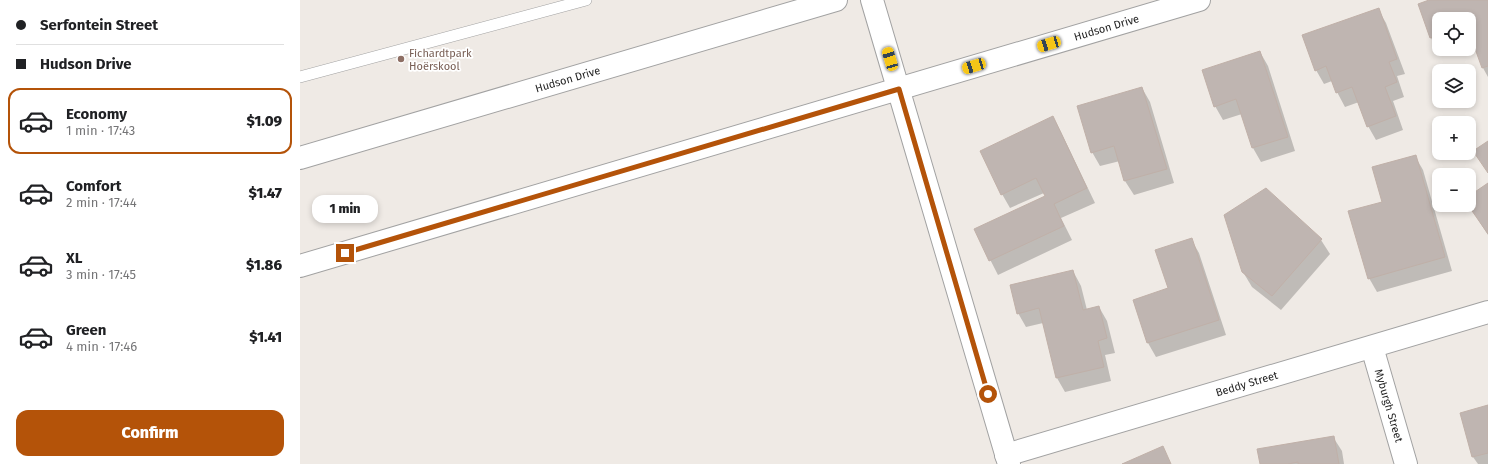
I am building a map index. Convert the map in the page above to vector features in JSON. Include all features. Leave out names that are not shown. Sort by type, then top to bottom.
[{"type":"street","name":"Hudson Drive","points":[[300,158],[836,0]]},
{"type":"street","points":[[872,0],[1008,460]]},
{"type":"street","name":"Hudson Drive","points":[[300,266],[1199,0]]},
{"type":"street","name":"Beddy Street","points":[[1008,460],[1488,312]]},
{"type":"street","name":"Myburgh Street","points":[[1372,347],[1406,464]]},
{"type":"lane","points":[[300,77],[586,0]]},
{"type":"building","points":[[1429,0],[1488,0],[1488,66],[1482,68],[1476,51],[1476,12],[1432,12],[1432,37],[1430,38],[1418,4]]},
{"type":"building","points":[[1379,8],[1397,59],[1389,62],[1397,82],[1385,87],[1396,116],[1367,127],[1352,87],[1336,93],[1326,66],[1315,71],[1302,35]]},
{"type":"building","points":[[1260,51],[1288,137],[1252,148],[1236,99],[1214,107],[1202,70]]},
{"type":"building","points":[[1142,87],[1167,169],[1124,181],[1114,146],[1091,153],[1077,106]]},
{"type":"building","points":[[1053,116],[1087,188],[1054,204],[1064,226],[989,261],[974,229],[1045,196],[1036,178],[1001,195],[980,151]]},
{"type":"building","points":[[1488,141],[1488,173],[1476,155],[1476,149]]},
{"type":"building","points":[[1416,155],[1445,257],[1368,279],[1348,211],[1382,202],[1372,167]]},
{"type":"building","points":[[1488,183],[1488,234],[1473,212],[1476,212],[1476,191]]},
{"type":"building","points":[[1266,188],[1322,239],[1272,296],[1242,272],[1224,215]]},
{"type":"building","points":[[1192,238],[1219,320],[1147,343],[1133,300],[1168,288],[1155,250]]},
{"type":"building","points":[[1073,270],[1083,310],[1099,306],[1107,338],[1098,341],[1104,367],[1056,378],[1039,308],[1017,314],[1010,285]]},
{"type":"building","points":[[1488,405],[1488,453],[1472,457],[1460,413]]},
{"type":"building","points":[[1334,436],[1339,464],[1298,464],[1298,462],[1288,464],[1260,464],[1257,449]]},
{"type":"building","points":[[1163,446],[1171,464],[1122,464]]},
{"type":"place","name":"Fichardtpark Hoërskool","points":[[401,59]]},
{"type":"route","points":[[345,253],[899,89],[988,394]]}]
